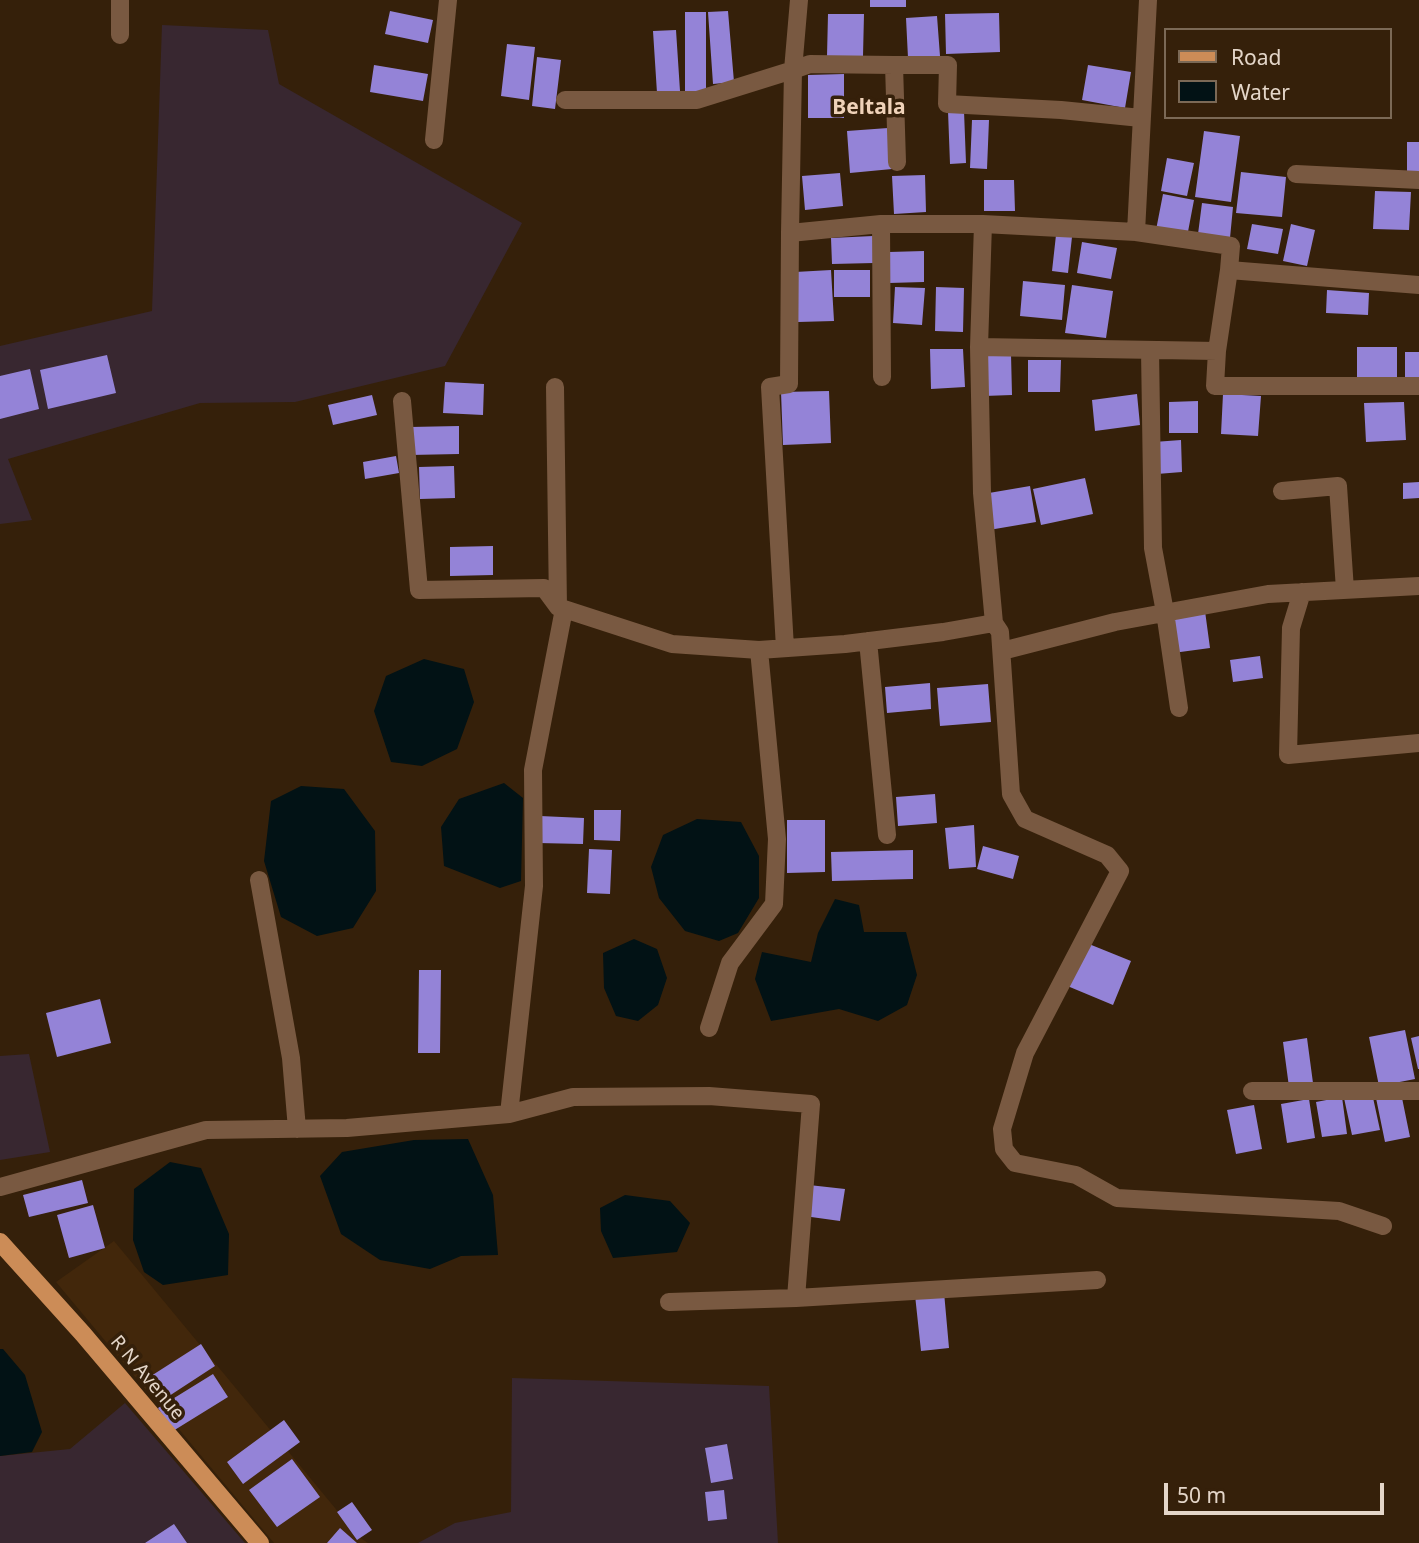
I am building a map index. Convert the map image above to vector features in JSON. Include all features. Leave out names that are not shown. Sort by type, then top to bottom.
[{"type":"main road","name":"R N Avenue","points":[[0,1242],[92,1345],[260,1543]]},
{"type":"street","points":[[120,0],[120,35]]},
{"type":"street","points":[[434,139],[448,0]]},
{"type":"street","points":[[785,648],[770,387],[789,384],[793,70],[799,0]]},
{"type":"street","points":[[1136,232],[1148,0]]},
{"type":"street","points":[[565,100],[697,100],[810,64],[948,65],[947,104],[1061,110],[1141,118]]},
{"type":"street","points":[[894,65],[897,162]]},
{"type":"street","points":[[1296,174],[1419,180]]},
{"type":"street","points":[[790,233],[881,224],[983,224],[1136,232],[1231,246],[1215,386],[1419,386]]},
{"type":"street","points":[[881,224],[882,377]]},
{"type":"street","points":[[983,224],[979,347],[982,493],[994,623],[1000,632],[1002,651],[1011,794],[1025,818],[1107,855],[1120,871],[1025,1053],[1002,1129],[1004,1149],[1015,1163],[1076,1175],[1117,1198],[1339,1211],[1383,1226]]},
{"type":"street","points":[[1229,270],[1419,285]]},
{"type":"street","points":[[979,347],[1217,351]]},
{"type":"street","points":[[1150,350],[1153,548],[1179,708]]},
{"type":"street","points":[[509,1114],[534,886],[533,769],[561,608],[555,387]]},
{"type":"street","points":[[402,401],[419,590],[544,588],[561,608],[672,644],[759,650],[868,641],[994,623]]},
{"type":"street","points":[[1282,491],[1338,486],[1345,590]]},
{"type":"street","points":[[1002,651],[1115,622],[1268,594],[1419,586]]},
{"type":"street","points":[[1302,592],[1291,628],[1288,755],[1419,743]]},
{"type":"street","points":[[868,641],[887,835]]},
{"type":"street","points":[[709,1028],[730,963],[774,904],[777,839],[759,650]]},
{"type":"street","points":[[259,880],[291,1058],[297,1129]]},
{"type":"street","points":[[1252,1091],[1419,1091]]},
{"type":"street","points":[[0,1187],[206,1130],[347,1128],[509,1114],[573,1097],[709,1096],[811,1104],[796,1298]]},
{"type":"street","points":[[669,1302],[796,1298],[1097,1280]]},
{"type":"shaded area","points":[[162,25],[268,30],[279,84],[522,223],[445,366],[295,402],[200,403],[8,459],[32,520],[0,524],[0,346],[152,311]]},
{"type":"shaded area","points":[[29,1054],[50,1152],[0,1160],[0,1056]]},
{"type":"shaded area","points":[[114,1241],[359,1537],[368,1543],[274,1543],[56,1282]]},
{"type":"shaded area","points":[[512,1378],[769,1386],[778,1543],[418,1543],[455,1523],[511,1512]]},
{"type":"shaded area","points":[[125,1403],[245,1543],[0,1543],[0,1456],[70,1449]]},
{"type":"water","points":[[424,659],[464,669],[474,702],[457,749],[422,766],[391,762],[374,711],[386,676]]},
{"type":"water","points":[[504,783],[523,798],[521,881],[500,888],[444,866],[441,827],[459,799]]},
{"type":"water","points":[[301,786],[344,789],[375,831],[376,891],[353,928],[317,936],[281,917],[264,861],[271,801]]},
{"type":"water","points":[[697,819],[741,822],[759,856],[759,898],[738,933],[719,941],[685,931],[659,898],[651,867],[663,835]]},
{"type":"water","points":[[835,899],[859,905],[864,932],[906,932],[917,975],[907,1005],[878,1021],[839,1009],[771,1021],[755,979],[762,952],[811,962],[818,933]]},
{"type":"water","points":[[634,939],[657,949],[667,978],[658,1005],[638,1021],[616,1016],[604,988],[603,953]]},
{"type":"water","points":[[468,1139],[493,1195],[498,1255],[461,1256],[430,1269],[380,1260],[341,1234],[320,1176],[342,1152],[414,1140]]},
{"type":"water","points":[[170,1162],[201,1168],[229,1234],[228,1275],[163,1285],[144,1272],[133,1240],[134,1189]]},
{"type":"water","points":[[625,1195],[670,1201],[690,1223],[677,1252],[613,1258],[601,1231],[600,1208]]},
{"type":"water","points":[[0,1349],[3,1349],[25,1375],[42,1432],[32,1452],[0,1456]]},
{"type":"building","points":[[870,0],[906,0],[906,7],[870,7]]},
{"type":"building","points":[[390,11],[433,20],[428,43],[385,34]]},
{"type":"building","points":[[728,11],[734,82],[713,84],[708,12]]},
{"type":"building","points":[[685,12],[706,12],[706,93],[685,94]]},
{"type":"building","points":[[999,13],[1000,52],[946,54],[945,14]]},
{"type":"building","points":[[828,14],[864,14],[863,56],[827,56]]},
{"type":"building","points":[[937,16],[940,56],[908,58],[906,18]]},
{"type":"building","points":[[676,30],[680,91],[657,93],[653,31]]},
{"type":"building","points":[[507,44],[535,47],[529,100],[501,96]]},
{"type":"building","points":[[537,57],[561,60],[555,109],[532,106]]},
{"type":"building","points":[[374,65],[428,74],[423,101],[370,92]]},
{"type":"building","points":[[1088,65],[1131,72],[1125,108],[1082,100]]},
{"type":"building","points":[[844,74],[844,118],[808,118],[808,75]]},
{"type":"building","points":[[948,111],[964,111],[966,163],[950,164]]},
{"type":"building","points":[[972,120],[989,120],[987,169],[970,168]]},
{"type":"building","points":[[888,128],[892,169],[850,173],[847,131]]},
{"type":"building","points":[[1204,131],[1240,136],[1231,202],[1195,197]]},
{"type":"building","points":[[1407,142],[1419,142],[1419,174],[1407,174]]},
{"type":"building","points":[[1167,158],[1194,163],[1187,196],[1161,191]]},
{"type":"building","points":[[1241,172],[1286,177],[1282,217],[1236,213]]},
{"type":"building","points":[[840,173],[843,206],[805,210],[802,176]]},
{"type":"building","points":[[925,175],[926,212],[894,214],[892,176]]},
{"type":"building","points":[[984,180],[1014,180],[1015,211],[984,211]]},
{"type":"building","points":[[1375,191],[1411,192],[1409,230],[1373,229]]},
{"type":"building","points":[[1163,194],[1194,200],[1187,237],[1156,230]]},
{"type":"building","points":[[1202,203],[1233,207],[1230,238],[1198,234]]},
{"type":"building","points":[[1252,224],[1283,229],[1278,254],[1247,249]]},
{"type":"building","points":[[1291,224],[1315,230],[1307,266],[1283,261]]},
{"type":"building","points":[[1056,235],[1072,237],[1068,273],[1052,271]]},
{"type":"building","points":[[873,236],[874,263],[832,264],[831,238]]},
{"type":"building","points":[[1082,242],[1117,248],[1111,279],[1077,273]]},
{"type":"building","points":[[924,251],[924,282],[889,283],[889,252]]},
{"type":"building","points":[[831,270],[834,321],[798,322],[795,272]]},
{"type":"building","points":[[834,270],[870,270],[870,297],[834,297]]},
{"type":"building","points":[[1023,281],[1065,285],[1062,320],[1020,316]]},
{"type":"building","points":[[1072,285],[1113,291],[1106,338],[1065,333]]},
{"type":"building","points":[[895,287],[925,288],[922,325],[893,323]]},
{"type":"building","points":[[936,287],[964,288],[963,332],[935,331]]},
{"type":"building","points":[[1327,290],[1369,293],[1368,315],[1326,313]]},
{"type":"building","points":[[1357,347],[1397,347],[1397,377],[1357,377]]},
{"type":"building","points":[[930,349],[963,349],[965,387],[931,389]]},
{"type":"building","points":[[1405,352],[1419,352],[1419,378],[1405,378]]},
{"type":"building","points":[[1011,354],[1012,395],[984,396],[982,355]]},
{"type":"building","points":[[107,355],[116,393],[48,409],[40,370]]},
{"type":"building","points":[[1028,360],[1061,360],[1060,392],[1028,392]]},
{"type":"building","points":[[30,369],[39,409],[0,419],[0,376]]},
{"type":"building","points":[[445,382],[484,384],[483,415],[443,413]]},
{"type":"building","points":[[829,391],[831,443],[783,445],[781,392]]},
{"type":"building","points":[[1137,394],[1140,425],[1095,431],[1092,400]]},
{"type":"building","points":[[1223,394],[1261,396],[1258,436],[1221,434]]},
{"type":"building","points":[[372,395],[377,415],[333,425],[328,405]]},
{"type":"building","points":[[1198,401],[1198,433],[1169,433],[1169,402]]},
{"type":"building","points":[[1404,402],[1406,440],[1366,442],[1364,403]]},
{"type":"building","points":[[459,426],[459,454],[410,455],[410,427]]},
{"type":"building","points":[[1181,440],[1182,472],[1157,474],[1154,442]]},
{"type":"building","points":[[396,456],[399,473],[365,479],[363,462]]},
{"type":"building","points":[[454,466],[455,498],[420,499],[419,467]]},
{"type":"building","points":[[1085,478],[1093,514],[1041,525],[1033,489]]},
{"type":"building","points":[[1419,482],[1419,498],[1403,499],[1403,483]]},
{"type":"building","points":[[1030,486],[1036,522],[989,530],[983,494]]},
{"type":"building","points":[[493,546],[493,575],[450,576],[450,547]]},
{"type":"building","points":[[1205,611],[1210,648],[1173,653],[1168,615]]},
{"type":"building","points":[[1260,656],[1263,678],[1233,682],[1230,660]]},
{"type":"building","points":[[930,683],[931,709],[887,713],[885,687]]},
{"type":"building","points":[[988,684],[991,722],[940,726],[937,688]]},
{"type":"building","points":[[935,794],[937,823],[898,826],[896,797]]},
{"type":"building","points":[[594,810],[621,810],[620,841],[594,840]]},
{"type":"building","points":[[540,816],[584,818],[583,844],[538,843]]},
{"type":"building","points":[[787,820],[825,820],[825,872],[787,873]]},
{"type":"building","points":[[974,825],[976,867],[949,869],[945,828]]},
{"type":"building","points":[[983,846],[1019,856],[1013,879],[977,869]]},
{"type":"building","points":[[589,849],[612,850],[610,894],[587,893]]},
{"type":"building","points":[[913,850],[913,879],[832,881],[831,852]]},
{"type":"building","points":[[1084,942],[1131,961],[1113,1005],[1065,985]]},
{"type":"building","points":[[419,970],[441,970],[440,1053],[418,1053]]},
{"type":"building","points":[[100,999],[111,1043],[57,1057],[46,1013]]},
{"type":"building","points":[[1405,1030],[1415,1079],[1379,1086],[1369,1037]]},
{"type":"building","points":[[1419,1036],[1419,1069],[1418,1069],[1411,1038]]},
{"type":"building","points":[[1307,1038],[1313,1083],[1289,1087],[1283,1042]]},
{"type":"building","points":[[1372,1093],[1380,1130],[1352,1135],[1344,1098]]},
{"type":"building","points":[[1401,1093],[1410,1137],[1385,1142],[1376,1098]]},
{"type":"building","points":[[1342,1097],[1347,1134],[1322,1137],[1316,1102]]},
{"type":"building","points":[[1309,1099],[1315,1138],[1287,1143],[1281,1104]]},
{"type":"building","points":[[1254,1105],[1262,1149],[1236,1154],[1227,1110]]},
{"type":"building","points":[[82,1180],[88,1203],[29,1217],[23,1195]]},
{"type":"building","points":[[809,1185],[845,1189],[840,1221],[804,1216]]},
{"type":"building","points":[[93,1205],[105,1248],[69,1258],[57,1215]]},
{"type":"building","points":[[944,1292],[949,1348],[921,1351],[915,1295]]},
{"type":"building","points":[[201,1344],[215,1366],[166,1398],[151,1376]]},
{"type":"building","points":[[213,1374],[228,1397],[173,1431],[158,1408]]},
{"type":"building","points":[[284,1420],[300,1442],[243,1484],[227,1462]]},
{"type":"building","points":[[727,1444],[733,1479],[711,1483],[705,1448]]},
{"type":"building","points":[[292,1459],[320,1497],[277,1527],[249,1490]]},
{"type":"building","points":[[724,1490],[727,1519],[708,1521],[705,1492]]},
{"type":"building","points":[[352,1502],[372,1530],[357,1540],[337,1512]]},
{"type":"building","points":[[174,1524],[187,1543],[145,1543]]},
{"type":"building","points":[[340,1528],[357,1543],[327,1543]]},
{"type":"district","name":"Beltala","points":[[869,108]]}]
